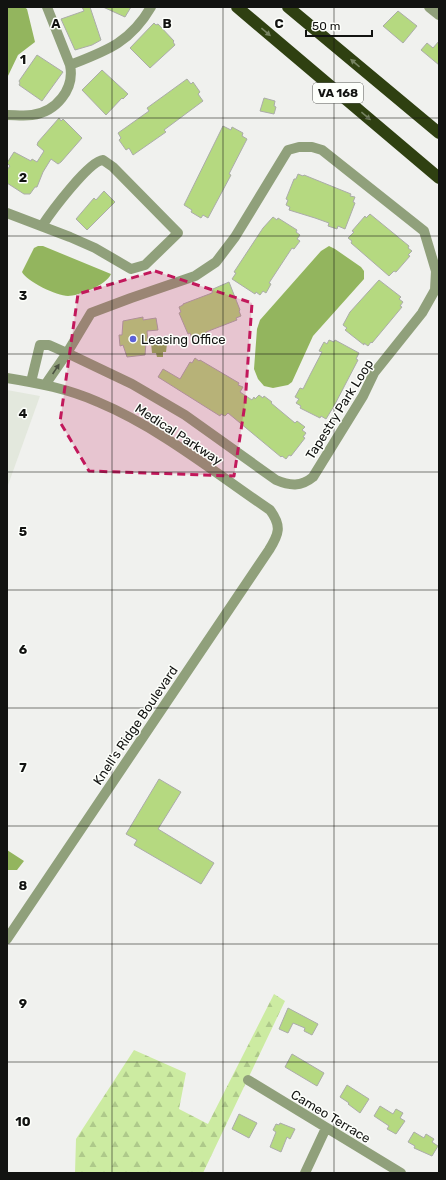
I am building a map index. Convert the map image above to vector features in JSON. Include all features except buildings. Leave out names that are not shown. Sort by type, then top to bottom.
[{"type":"highway","name":"VA 168","points":[[237,7],[439,178]]},
{"type":"highway","name":"VA 168","points":[[288,7],[439,133]]},
{"type":"street","points":[[7,115],[32,116],[49,110],[57,104],[67,91],[71,74],[70,65],[47,7]]},
{"type":"street","points":[[70,65],[114,47],[138,26],[151,7]]},
{"type":"street","points":[[429,7],[439,15]]},
{"type":"street","name":"Tapestry Park Loop","points":[[31,382],[40,345],[49,345],[67,353],[132,384],[185,415],[276,480],[287,485],[297,485],[307,482],[312,477],[363,396],[374,373],[422,313],[435,290],[436,271],[424,231],[322,150],[312,147],[299,146],[288,150],[235,237],[216,262],[195,276],[92,313],[67,353],[45,384]]},
{"type":"street","points":[[7,213],[95,248],[118,263],[135,270],[146,266],[178,233],[113,167],[104,160],[94,164],[51,212],[42,226]]},
{"type":"street","name":"Medical Parkway","points":[[7,378],[45,384],[97,401],[129,416],[163,436],[270,510],[278,523]]},
{"type":"street","name":"Knell's Ridge Boulevard","points":[[7,939],[269,550],[275,539],[278,523]]},
{"type":"street","name":"Cameo Terrace","points":[[248,1080],[401,1173]]},
{"type":"street","points":[[305,1173],[326,1128]]},
{"type":"highlighted area","points":[[155,271],[252,303],[245,404],[234,476],[89,471],[60,422],[78,294]]},
{"type":"shaded area","points":[[7,7],[24,7],[27,9],[35,42],[18,55],[7,78]]},
{"type":"shaded area","points":[[43,246],[111,274],[104,282],[85,292],[73,296],[57,294],[35,284],[22,272],[34,248]]},
{"type":"shaded area","points":[[329,246],[361,267],[364,271],[364,279],[313,336],[292,382],[288,385],[273,388],[264,386],[258,379],[254,369],[257,329],[260,320],[321,251]]},
{"type":"shaded area","points":[[155,338],[161,338],[161,342],[165,342],[167,344],[166,352],[163,352],[163,357],[157,357],[156,353],[152,353],[151,343],[155,342]]},
{"type":"shaded area","points":[[7,390],[40,396],[7,488]]},
{"type":"shaded area","points":[[7,850],[24,861],[17,870],[7,870]]},
{"type":"green space","points":[[274,994],[285,1001],[203,1173],[75,1173],[76,1139],[134,1050],[186,1073],[179,1109],[208,1124]]},
{"type":"place","name":"Leasing Office","points":[[133,339]]}]
